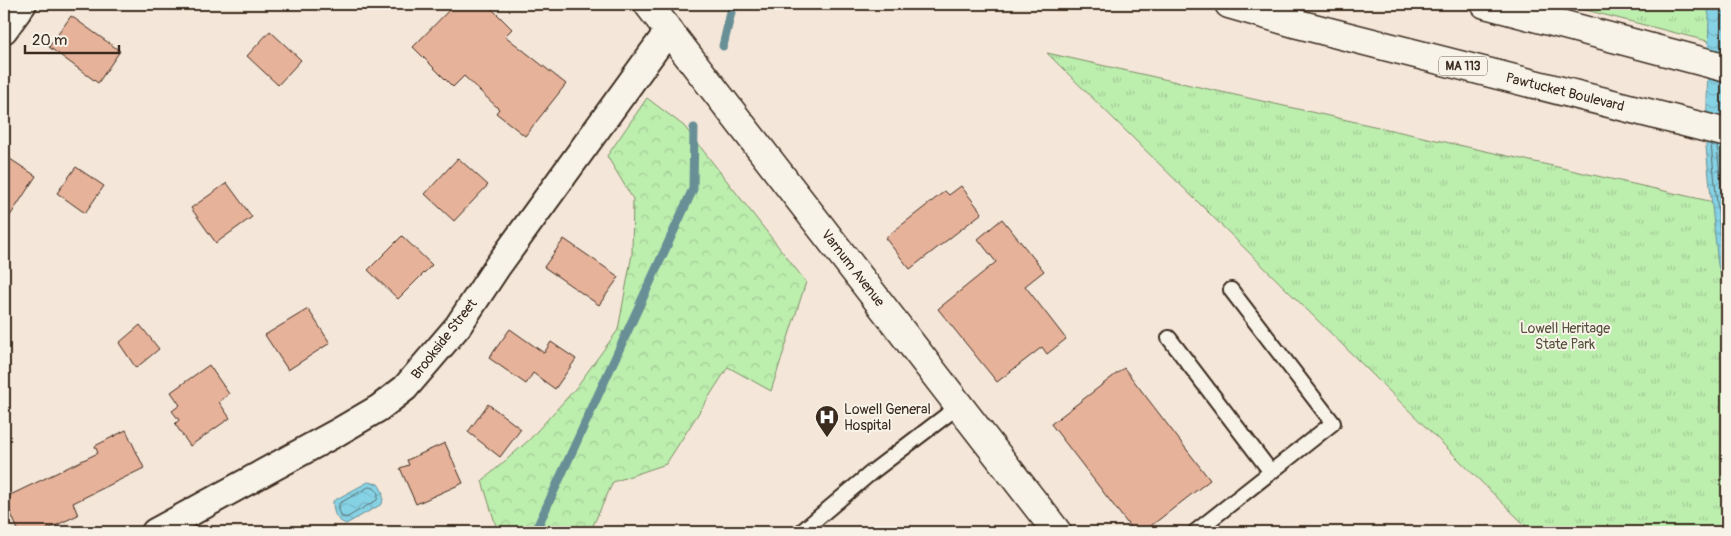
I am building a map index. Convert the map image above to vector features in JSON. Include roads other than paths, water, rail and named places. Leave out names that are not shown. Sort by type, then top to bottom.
[{"type":"main road","name":"Varnum Avenue","points":[[648,4],[1057,532]]},
{"type":"main road","name":"Pawtucket Boulevard","points":[[1229,4],[1298,24],[1727,133]]},
{"type":"main road","points":[[1485,4],[1727,68]]},
{"type":"street","points":[[4,30],[23,4]]},
{"type":"street","name":"Brookside Street","points":[[155,532],[338,432],[379,408],[404,388],[458,326],[497,267],[669,30]]},
{"type":"lane","points":[[1195,532],[1333,423],[1231,290]]},
{"type":"lane","points":[[1169,338],[1271,472]]},
{"type":"lane","points":[[801,532],[872,472],[960,405]]},
{"type":"water","points":[[1706,4],[1727,4],[1727,293],[1718,265],[1706,147],[1709,15]]},
{"type":"water","points":[[368,482],[378,484],[380,487],[383,496],[382,504],[346,524],[339,520],[335,515],[333,501]]},
{"type":"waterway","points":[[723,46],[733,4]]},
{"type":"waterway","points":[[535,532],[693,189],[694,128]]},
{"type":"place","name":"Lowell General Hospital","points":[[827,438]]},
{"type":"park label","name":"Lowell Heritage State Park","points":[[1565,336]]}]
